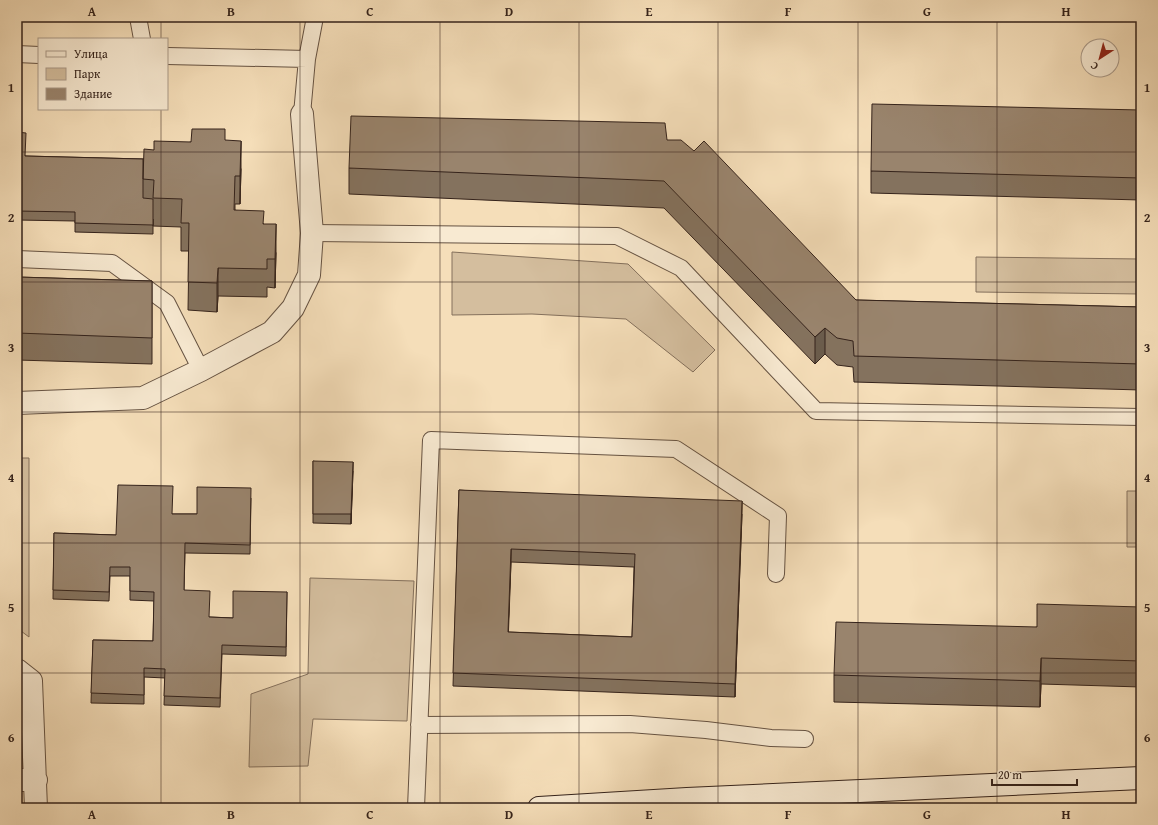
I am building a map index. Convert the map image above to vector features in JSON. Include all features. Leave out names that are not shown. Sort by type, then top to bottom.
[{"type":"street","points":[[17,403],[144,398],[202,370],[272,332],[293,308],[309,275],[312,233],[302,114]]},
{"type":"street","points":[[17,670],[32,681],[26,780],[36,808]]},
{"type":"street","points":[[539,808],[695,798],[1141,778]]},
{"type":"lane","points":[[138,17],[142,38]]},
{"type":"lane","points":[[302,114],[307,59],[315,17]]},
{"type":"lane","points":[[17,54],[38,55]]},
{"type":"lane","points":[[168,56],[307,59]]},
{"type":"lane","points":[[312,233],[617,236],[681,268],[816,411],[1141,417]]},
{"type":"lane","points":[[17,259],[112,262],[167,303],[202,370]]},
{"type":"lane","points":[[416,808],[431,440],[676,449],[778,516],[776,574]]},
{"type":"lane","points":[[419,725],[630,724],[706,730],[771,738],[805,739]]},
{"type":"green space","points":[[452,252],[628,264],[715,350],[693,372],[626,319],[532,314],[452,315]]},
{"type":"green space","points":[[976,257],[1141,259],[1141,294],[976,292]]},
{"type":"green space","points":[[17,458],[29,458],[29,637],[17,628]]},
{"type":"green space","points":[[1127,491],[1141,491],[1141,547],[1127,547]]},
{"type":"green space","points":[[310,578],[414,581],[407,721],[313,719],[308,766],[249,767],[251,694],[308,674]]},
{"type":"building","points":[[872,104],[1141,110],[1141,178],[871,171]]},
{"type":"building","points":[[351,116],[665,123],[667,140],[681,140],[694,151],[704,141],[856,300],[1141,307],[1141,364],[854,356],[853,341],[837,338],[825,328],[815,337],[664,181],[349,168]]},
{"type":"building","points":[[192,129],[225,129],[225,140],[241,141],[240,176],[235,176],[234,210],[264,211],[263,224],[276,224],[275,259],[267,259],[267,269],[218,268],[217,283],[188,282],[189,223],[181,223],[182,199],[153,198],[154,180],[143,179],[144,149],[154,150],[154,141],[191,142]]},
{"type":"building","points":[[17,132],[26,133],[25,156],[143,159],[143,198],[153,199],[153,225],[75,223],[75,212],[17,211]]},
{"type":"building","points":[[17,277],[152,281],[152,338],[17,333]]},
{"type":"building","points":[[313,461],[353,462],[351,514],[313,514]]},
{"type":"building","points":[[118,485],[173,486],[172,514],[197,514],[197,487],[251,488],[250,545],[185,543],[184,590],[210,591],[209,617],[233,618],[233,591],[287,592],[286,647],[222,645],[220,698],[164,696],[165,669],[144,668],[144,695],[91,693],[93,640],[153,641],[154,592],[130,591],[130,567],[110,567],[109,592],[53,590],[54,533],[116,535]]},
{"type":"building","points":[[459,490],[742,501],[735,684],[453,673]],"holes":[[[511,549],[635,554],[632,637],[508,632]]]},
{"type":"building","points":[[1037,604],[1141,607],[1141,661],[1041,658],[1040,681],[834,675],[836,622],[1037,627]]},
{"type":"building","points":[[17,686],[21,687],[20,735],[17,735]]}]
